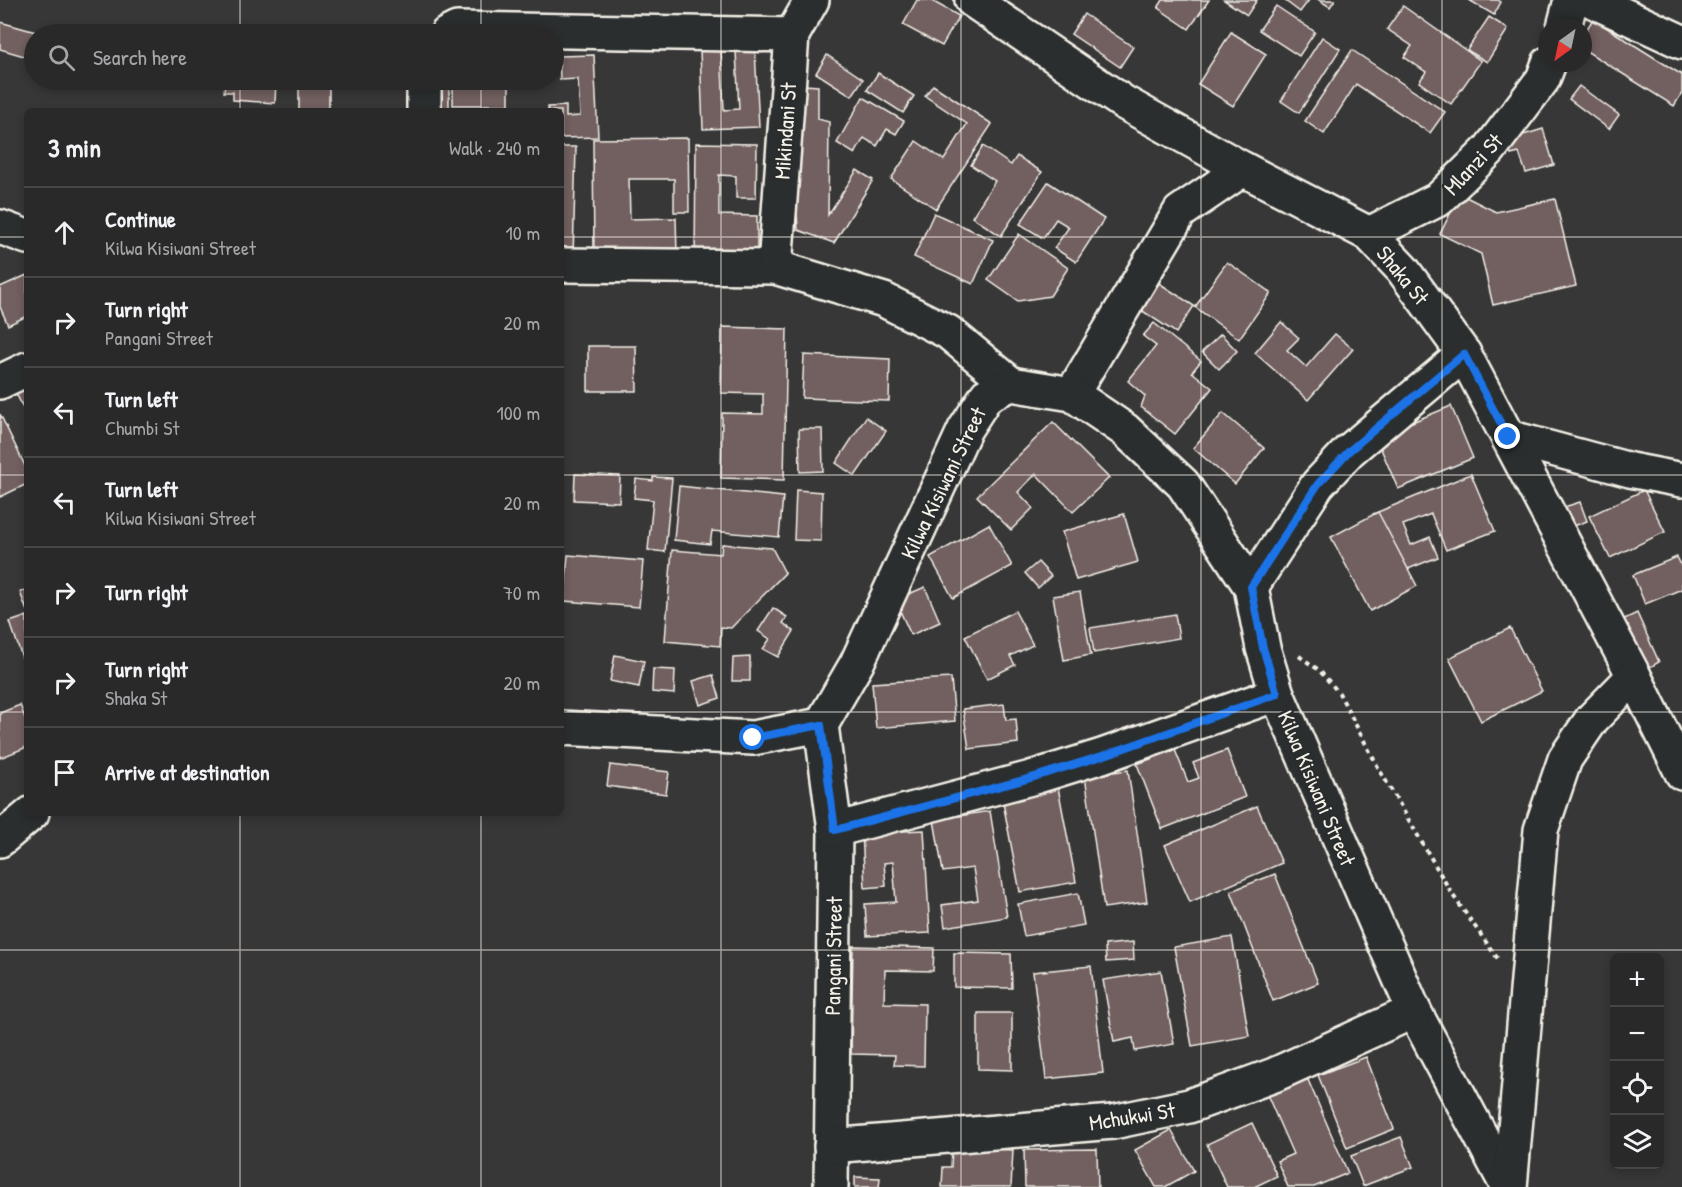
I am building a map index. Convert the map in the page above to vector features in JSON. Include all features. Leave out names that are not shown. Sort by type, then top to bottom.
[{"type":"street","name":"Mikindani St","points":[[775,267],[792,35],[812,0]]},
{"type":"street","name":"Shaka St","points":[[972,0],[1123,102],[1243,169],[1369,234],[1402,270],[1464,354],[1634,676],[1682,773]]},
{"type":"street","points":[[1566,18],[1571,0]]},
{"type":"street","points":[[1591,0],[1682,42]]},
{"type":"street","points":[[564,31],[792,35]]},
{"type":"street","name":"Mlanzi St","points":[[1369,234],[1439,199],[1489,150],[1543,80],[1546,72]]},
{"type":"street","points":[[424,90],[424,108]]},
{"type":"street","points":[[1071,394],[1180,212],[1243,169]]},
{"type":"street","points":[[0,227],[24,236]]},
{"type":"street","points":[[564,265],[775,267],[884,300],[948,332],[1011,384]]},
{"type":"street","points":[[1251,587],[1318,484],[1349,451],[1464,354]]},
{"type":"street","points":[[0,382],[24,370]]},
{"type":"street","name":"Kilwa Kisiwani Street","points":[[821,725],[857,663],[965,429],[987,395],[1011,384],[1071,394],[1125,430],[1183,484],[1251,587],[1263,648],[1277,694],[1414,1011],[1509,1187]]},
{"type":"street","points":[[1508,437],[1630,470],[1682,480]]},
{"type":"street","points":[[1509,1187],[1541,830],[1565,759],[1592,719],[1634,676]]},
{"type":"street","points":[[835,830],[1071,766],[1277,694]]},
{"type":"street","points":[[564,728],[753,738],[821,725]]},
{"type":"street","name":"Pangani Street","points":[[821,725],[835,830],[831,1187]]},
{"type":"street","points":[[0,840],[28,816]]},
{"type":"street","name":"Mchukwi St","points":[[831,1146],[1113,1122],[1189,1106],[1274,1075],[1414,1011]]},
{"type":"path","points":[[1263,648],[1298,656],[1319,670],[1339,693],[1378,769],[1452,894],[1525,998]]},
{"type":"building","points":[[917,0],[930,0],[959,16],[942,46],[903,25]]},
{"type":"building","points":[[1163,0],[1209,0],[1189,29],[1158,8]]},
{"type":"building","points":[[1224,0],[1257,0],[1247,15]]},
{"type":"building","points":[[1284,0],[1309,0],[1300,12]]},
{"type":"building","points":[[1319,0],[1335,0],[1330,7]]},
{"type":"building","points":[[1469,0],[1498,0],[1501,2],[1494,15]]},
{"type":"building","points":[[1276,6],[1315,32],[1299,56],[1259,30]]},
{"type":"building","points":[[1403,6],[1481,61],[1451,104],[1419,82],[1426,72],[1404,57],[1412,46],[1387,29]]},
{"type":"building","points":[[1084,14],[1133,47],[1120,67],[1071,34]]},
{"type":"building","points":[[1489,17],[1508,29],[1487,62],[1467,50]]},
{"type":"building","points":[[1593,19],[1682,75],[1682,93],[1674,106],[1592,55]]},
{"type":"building","points":[[0,22],[24,29],[24,56],[0,49]]},
{"type":"building","points":[[1231,32],[1266,54],[1233,106],[1198,84]]},
{"type":"building","points":[[1322,37],[1340,49],[1299,113],[1281,101]]},
{"type":"building","points":[[721,49],[724,110],[739,109],[736,51],[755,50],[759,127],[703,129],[700,50]]},
{"type":"building","points":[[1352,50],[1445,112],[1430,133],[1356,84],[1324,134],[1305,121]]},
{"type":"building","points":[[594,55],[598,137],[564,138],[564,108],[548,108],[566,106],[566,117],[580,116],[578,79],[564,80],[564,56]]},
{"type":"building","points":[[827,55],[863,79],[852,96],[816,73]]},
{"type":"building","points":[[878,73],[914,96],[903,113],[867,90]]},
{"type":"building","points":[[790,84],[818,86],[818,119],[829,122],[828,215],[857,170],[873,180],[834,243],[798,230]]},
{"type":"building","points":[[933,85],[992,124],[936,209],[891,179],[916,141],[944,160],[967,124],[925,96]]},
{"type":"building","points":[[1579,86],[1619,115],[1609,129],[1569,99]]},
{"type":"building","points":[[224,90],[276,90],[275,103],[233,100],[233,92],[224,92]]},
{"type":"building","points":[[299,90],[329,90],[329,108],[299,108]]},
{"type":"building","points":[[426,90],[449,90],[449,108],[426,108]]},
{"type":"building","points":[[453,90],[509,90],[509,105],[453,105]]},
{"type":"building","points":[[863,97],[904,121],[896,134],[887,129],[877,146],[864,138],[855,154],[837,143]]},
{"type":"building","points":[[1543,129],[1554,165],[1526,173],[1519,153],[1511,155],[1507,140]]},
{"type":"building","points":[[688,138],[689,212],[674,212],[674,179],[629,179],[630,219],[676,218],[677,255],[594,256],[593,139]]},
{"type":"building","points":[[696,143],[757,144],[756,198],[736,198],[736,176],[719,175],[719,215],[757,216],[757,261],[695,260]]},
{"type":"building","points":[[983,146],[1011,165],[1017,156],[1042,172],[1001,236],[972,217],[995,181],[971,165]]},
{"type":"building","points":[[564,147],[576,147],[573,257],[564,256]]},
{"type":"building","points":[[1048,182],[1104,219],[1076,262],[1054,248],[1069,227],[1056,219],[1043,238],[1020,224]]},
{"type":"building","points":[[1460,194],[1496,212],[1555,199],[1576,286],[1493,305],[1481,254],[1440,234]]},
{"type":"building","points":[[934,213],[993,240],[973,284],[914,257]]},
{"type":"building","points":[[1019,234],[1068,268],[1050,296],[1018,301],[988,280]]},
{"type":"building","points":[[1227,262],[1271,293],[1239,339],[1195,307]]},
{"type":"building","points":[[24,276],[24,317],[8,325],[0,307],[0,287]]},
{"type":"building","points":[[1159,283],[1194,306],[1176,333],[1141,310]]},
{"type":"building","points":[[1281,322],[1299,338],[1287,350],[1306,367],[1335,334],[1353,349],[1308,400],[1255,353]]},
{"type":"building","points":[[1154,323],[1201,361],[1192,372],[1212,388],[1175,434],[1141,407],[1145,396],[1128,381],[1156,346],[1143,336]]},
{"type":"building","points":[[722,327],[787,329],[784,480],[721,478],[722,413],[763,414],[763,394],[721,393]]},
{"type":"building","points":[[1221,334],[1237,351],[1219,369],[1202,352]]},
{"type":"building","points":[[588,346],[636,346],[637,391],[588,391]]},
{"type":"building","points":[[804,355],[890,359],[889,401],[802,398]]},
{"type":"building","points":[[24,384],[24,410],[14,389]]},
{"type":"building","points":[[1451,406],[1473,458],[1398,489],[1376,437]]},
{"type":"building","points":[[1223,413],[1264,448],[1235,484],[1193,448]]},
{"type":"building","points":[[0,414],[24,464],[24,485],[0,497]]},
{"type":"building","points":[[866,417],[886,431],[855,476],[836,463]]},
{"type":"building","points":[[1053,422],[1109,478],[1073,512],[1036,474],[1018,492],[1033,508],[1011,530],[977,496]]},
{"type":"building","points":[[799,429],[822,429],[823,471],[800,472]]},
{"type":"building","points":[[575,474],[620,476],[619,502],[574,500]]},
{"type":"building","points":[[1471,474],[1495,531],[1446,550],[1431,514],[1403,525],[1411,545],[1430,537],[1438,557],[1398,573],[1373,514]]},
{"type":"building","points":[[653,477],[672,478],[665,552],[648,550],[653,500],[634,498],[636,479],[653,481]]},
{"type":"building","points":[[679,486],[783,497],[779,537],[712,531],[710,544],[674,540]]},
{"type":"building","points":[[796,490],[822,492],[821,541],[794,540]]},
{"type":"building","points":[[1644,490],[1665,532],[1610,558],[1589,516]]},
{"type":"building","points":[[1580,502],[1587,521],[1566,529],[1558,509]]},
{"type":"building","points":[[1378,512],[1417,586],[1370,611],[1331,537]]},
{"type":"building","points":[[1124,514],[1138,562],[1076,580],[1062,532]]},
{"type":"building","points":[[989,524],[1012,566],[953,598],[930,557]]},
{"type":"building","points":[[722,544],[772,548],[785,573],[731,628],[721,627],[720,646],[665,641],[672,550],[721,554]]},
{"type":"building","points":[[568,555],[643,561],[639,607],[564,601]]},
{"type":"building","points":[[1677,557],[1682,567],[1682,589],[1645,604],[1633,575]]},
{"type":"building","points":[[1038,562],[1051,576],[1038,588],[1025,573]]},
{"type":"building","points":[[925,587],[940,622],[911,635],[895,600]]},
{"type":"building","points":[[24,591],[24,603],[20,592]]},
{"type":"building","points":[[1080,592],[1091,655],[1064,660],[1053,596]]},
{"type":"building","points":[[773,608],[787,617],[783,623],[794,631],[778,657],[763,649],[770,639],[758,631]]},
{"type":"building","points":[[1015,611],[1033,645],[1010,656],[1015,665],[987,679],[965,636]]},
{"type":"building","points":[[1637,613],[1659,662],[1638,674],[1614,624]]},
{"type":"building","points":[[1175,614],[1179,638],[1094,653],[1090,628]]},
{"type":"building","points":[[24,617],[24,663],[10,622]]},
{"type":"building","points":[[1510,628],[1542,691],[1481,721],[1449,658]]},
{"type":"building","points":[[615,655],[644,661],[639,687],[610,681]]},
{"type":"building","points":[[750,657],[750,681],[732,681],[733,658]]},
{"type":"building","points":[[653,669],[675,670],[674,694],[652,692]]},
{"type":"building","points":[[713,675],[720,698],[700,705],[693,681]]},
{"type":"building","points":[[951,678],[955,721],[876,728],[872,683]]},
{"type":"building","points":[[1004,704],[1006,720],[1016,719],[1018,743],[969,749],[963,709]]},
{"type":"building","points":[[20,705],[24,715],[24,748],[0,758],[0,713]]},
{"type":"building","points":[[1175,750],[1188,782],[1199,778],[1193,763],[1227,750],[1245,797],[1162,829],[1137,764]]},
{"type":"building","points":[[610,765],[669,772],[666,794],[607,786]]},
{"type":"building","points":[[1128,770],[1147,902],[1104,908],[1085,776]]},
{"type":"building","points":[[1057,782],[1076,882],[1020,892],[1001,792]]},
{"type":"building","points":[[1257,806],[1282,863],[1190,902],[1165,845]]},
{"type":"building","points":[[990,811],[1007,917],[945,927],[942,905],[978,900],[973,868],[943,872],[934,820]]},
{"type":"building","points":[[924,830],[930,933],[867,936],[865,904],[896,902],[893,862],[884,863],[886,886],[865,888],[862,833]]},
{"type":"building","points":[[1275,874],[1318,983],[1273,1001],[1231,891]]},
{"type":"building","points":[[1078,893],[1084,925],[1024,936],[1018,904]]},
{"type":"building","points":[[1232,937],[1249,1036],[1192,1046],[1174,947]]},
{"type":"building","points":[[1133,942],[1134,960],[1106,962],[1105,945]]},
{"type":"building","points":[[853,946],[934,948],[933,971],[885,970],[884,1003],[925,1004],[924,1066],[894,1065],[895,1055],[851,1054]]},
{"type":"building","points":[[954,953],[1011,954],[1012,988],[954,987]]},
{"type":"building","points":[[1091,966],[1103,1073],[1046,1079],[1033,972]]},
{"type":"building","points":[[1161,971],[1174,1044],[1135,1051],[1133,1038],[1114,1042],[1103,980]]},
{"type":"building","points":[[978,1013],[1012,1013],[1012,1070],[978,1069]]},
{"type":"building","points":[[1366,1057],[1394,1129],[1347,1148],[1318,1075]]},
{"type":"building","points":[[1305,1073],[1348,1173],[1314,1187],[1288,1187],[1277,1161],[1293,1154],[1265,1090]]},
{"type":"building","points":[[1252,1123],[1277,1176],[1254,1187],[1227,1187],[1207,1144]]},
{"type":"building","points":[[1171,1130],[1194,1171],[1165,1187],[1156,1187],[1135,1150]]},
{"type":"building","points":[[1401,1137],[1413,1167],[1363,1186],[1351,1156]]},
{"type":"building","points":[[952,1147],[1013,1150],[1011,1187],[942,1187],[943,1167],[951,1167]]},
{"type":"building","points":[[1097,1149],[1098,1187],[1025,1187],[1024,1150]]},
{"type":"building","points":[[855,1177],[880,1178],[879,1187],[855,1187]]},
{"type":"route","points":[[753,738],[821,725],[835,830],[1031,778],[1102,756],[1277,694],[1263,648],[1251,587],[1318,484],[1349,451],[1464,354],[1508,437]]}]
